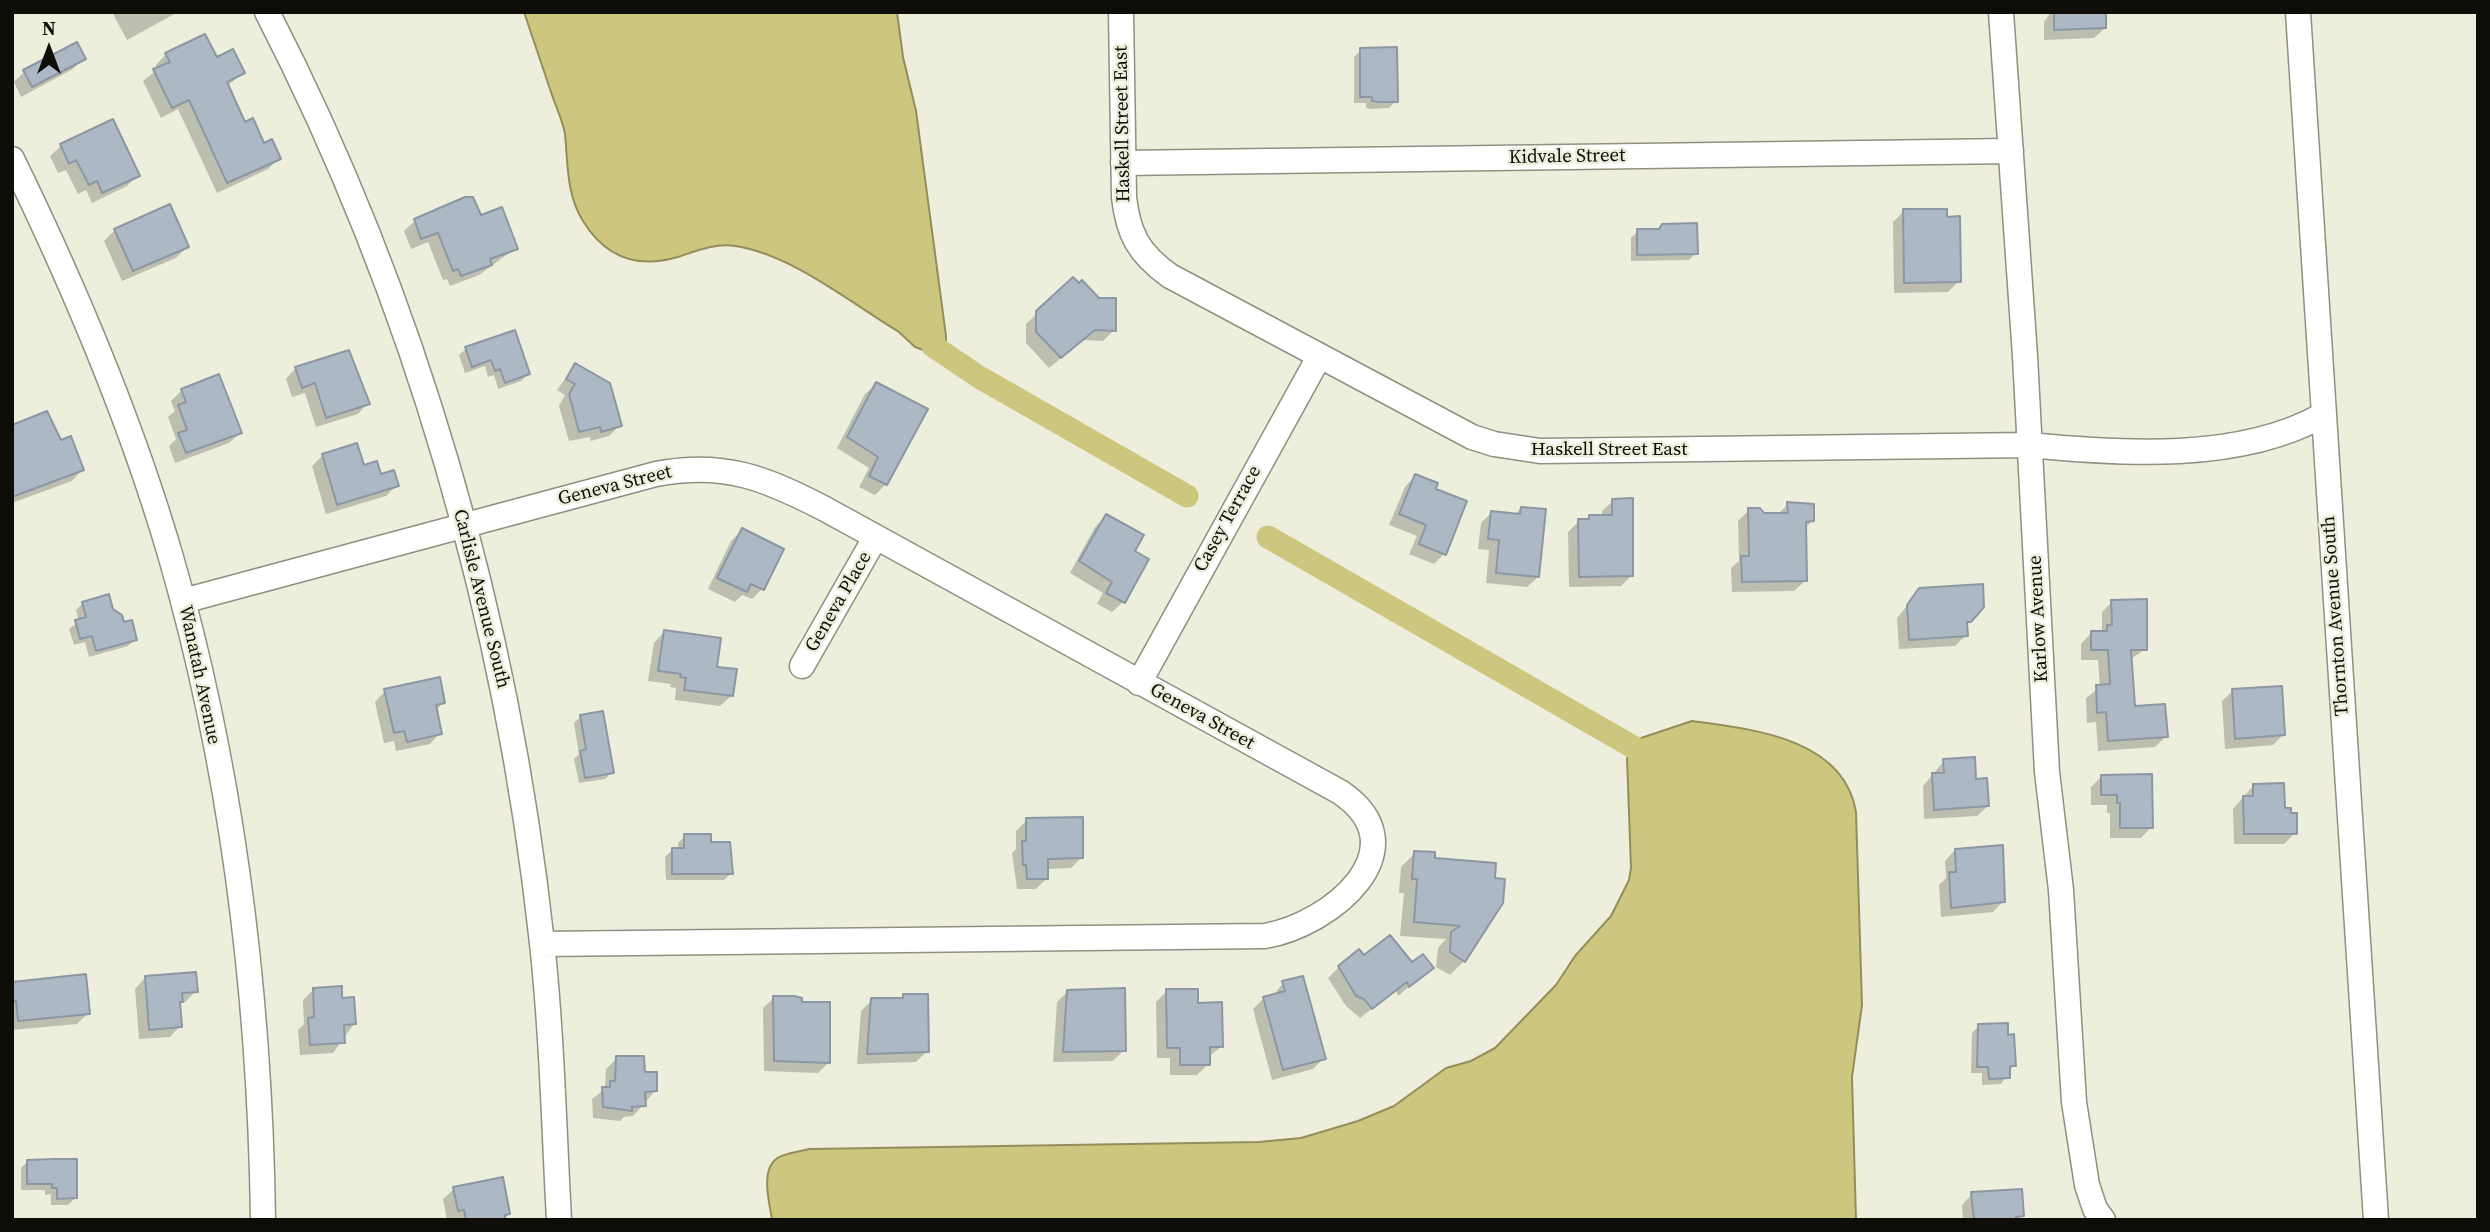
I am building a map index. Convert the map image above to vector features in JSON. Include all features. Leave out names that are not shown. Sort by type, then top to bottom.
[{"type":"street","name":"Carlisle Avenue South","points":[[267,12],[341,170],[394,303],[423,386],[464,526],[505,702],[526,822],[542,944],[559,1220]]},
{"type":"street","name":"Haskell Street East","points":[[1121,12],[1126,221],[1135,243],[1150,262],[1170,276],[1449,427],[1494,444],[1516,449],[1635,451],[2029,446],[2104,452],[2230,446],[2276,436],[2323,415]]},
{"type":"street","name":"Karlow Avenue","points":[[2001,12],[2047,772],[2061,890],[2074,1102],[2087,1185],[2095,1209],[2103,1220]]},
{"type":"street","name":"Thornton Avenue South","points":[[2298,12],[2376,1220]]},
{"type":"street","name":"Kidvale Street","points":[[1123,163],[2011,151]]},
{"type":"street","name":"Wanatah Avenue","points":[[12,159],[50,237],[95,341],[134,448],[183,601],[201,676],[241,908],[257,1062],[263,1220]]},
{"type":"street","name":"Casey Terrace","points":[[1139,683],[1318,357]]},
{"type":"street","name":"Geneva Street","points":[[183,601],[656,474],[707,468],[752,476],[775,484],[875,538],[1360,806],[1372,825],[1374,850],[1364,872],[1350,890],[1309,923],[1287,932],[1265,936],[542,944]]},
{"type":"street","name":"Geneva Place","points":[[802,666],[875,538]]},
{"type":"shaded area","points":[[524,12],[897,12],[903,57],[916,111],[946,336],[946,347],[939,356],[915,347],[899,332],[820,281],[756,251],[720,246],[649,262],[623,257],[601,244],[583,221],[573,200],[564,129]]},
{"type":"shaded area","points":[[1692,721],[1741,728],[1792,742],[1815,753],[1834,768],[1848,787],[1856,812],[1862,1005],[1852,1077],[1856,1220],[772,1220],[767,1188],[771,1164],[783,1155],[809,1149],[1259,1142],[1301,1138],[1358,1121],[1394,1106],[1446,1068],[1471,1061],[1495,1048],[1556,985],[1575,956],[1611,916],[1629,880],[1631,868],[1627,758],[1641,738]]},
{"type":"building","points":[[2054,12],[2106,12],[2106,28],[2054,30]]},
{"type":"building","points":[[205,34],[217,57],[233,49],[245,73],[227,82],[245,122],[253,118],[264,143],[272,139],[281,159],[227,183],[189,100],[172,108],[153,69],[170,62],[165,53]]},
{"type":"building","points":[[77,42],[86,59],[32,87],[23,70]]},
{"type":"building","points":[[1397,47],[1398,102],[1378,102],[1372,101],[1372,97],[1360,97],[1360,48]]},
{"type":"building","points":[[113,119],[140,176],[102,193],[97,181],[89,185],[76,160],[69,164],[60,144]]},
{"type":"building","points":[[465,197],[473,197],[481,215],[502,207],[518,249],[490,259],[492,265],[461,276],[458,269],[453,271],[438,233],[421,239],[414,219]]},
{"type":"building","points":[[170,204],[189,247],[133,271],[114,229]]},
{"type":"building","points":[[1903,209],[1947,209],[1947,217],[1960,216],[1961,282],[1904,283]]},
{"type":"building","points":[[1697,223],[1698,254],[1637,255],[1637,229],[1659,229],[1662,224]]},
{"type":"building","points":[[1073,277],[1079,283],[1082,280],[1099,298],[1116,298],[1116,331],[1095,330],[1061,358],[1036,332],[1036,311]]},
{"type":"building","points":[[515,330],[530,374],[505,383],[500,369],[495,371],[491,360],[472,367],[465,347]]},
{"type":"building","points":[[349,350],[370,404],[326,418],[315,383],[302,388],[295,367]]},
{"type":"building","points":[[575,363],[610,383],[622,426],[601,432],[600,427],[579,432],[569,394],[575,384],[566,379]]},
{"type":"building","points":[[219,374],[242,433],[186,453],[178,433],[187,430],[178,405],[186,402],[181,389]]},
{"type":"building","points":[[876,382],[928,409],[887,485],[869,476],[878,457],[847,437]]},
{"type":"building","points":[[47,411],[61,440],[71,436],[84,470],[12,497],[12,425]]},
{"type":"building","points":[[357,443],[364,465],[377,461],[381,474],[394,470],[399,486],[337,505],[322,454]]},
{"type":"building","points":[[1415,474],[1438,483],[1436,489],[1467,501],[1446,555],[1419,544],[1426,525],[1399,514]]},
{"type":"building","points":[[1633,498],[1633,576],[1579,577],[1578,519],[1589,519],[1589,515],[1612,515],[1612,499]]},
{"type":"building","points":[[1787,502],[1814,504],[1814,521],[1806,522],[1807,581],[1742,582],[1741,556],[1749,556],[1748,508],[1760,508],[1764,513],[1788,513]]},
{"type":"building","points":[[1521,507],[1546,509],[1539,577],[1496,573],[1499,540],[1488,539],[1491,511],[1520,514]]},
{"type":"building","points":[[1106,514],[1144,535],[1135,551],[1149,559],[1125,603],[1106,593],[1112,582],[1079,561]]},
{"type":"building","points":[[742,528],[784,549],[764,590],[751,584],[747,592],[717,578]]},
{"type":"building","points":[[1983,584],[1984,607],[1971,622],[1967,622],[1968,636],[1909,640],[1907,605],[1919,588]]},
{"type":"building","points":[[109,594],[113,609],[122,615],[124,622],[132,620],[137,640],[96,651],[92,636],[80,639],[75,620],[86,617],[82,602]]},
{"type":"building","points":[[2147,599],[2147,650],[2131,650],[2135,706],[2165,704],[2168,737],[2108,741],[2106,712],[2097,713],[2096,685],[2110,684],[2108,650],[2091,650],[2091,631],[2107,631],[2107,625],[2112,625],[2111,600]]},
{"type":"building","points":[[664,630],[721,638],[717,667],[737,669],[733,696],[684,690],[686,678],[680,677],[681,674],[658,671]]},
{"type":"building","points":[[440,677],[445,703],[436,705],[442,734],[407,742],[404,731],[394,733],[384,689]]},
{"type":"building","points":[[2282,686],[2285,735],[2235,739],[2232,689]]},
{"type":"building","points":[[603,711],[614,773],[585,778],[580,751],[586,749],[580,715]]},
{"type":"building","points":[[1975,757],[1976,779],[1987,778],[1989,806],[1934,810],[1932,773],[1944,773],[1943,759]]},
{"type":"building","points":[[2152,774],[2153,828],[2120,828],[2120,803],[2117,803],[2117,795],[2101,795],[2101,775]]},
{"type":"building","points":[[2284,783],[2285,808],[2291,808],[2291,813],[2297,813],[2297,834],[2244,834],[2243,796],[2253,796],[2253,784]]},
{"type":"building","points":[[1083,817],[1083,858],[1048,859],[1048,879],[1027,879],[1026,865],[1023,865],[1022,841],[1026,841],[1026,818]]},
{"type":"building","points":[[684,834],[711,834],[711,842],[730,842],[733,874],[672,874],[672,848],[684,848]]},
{"type":"building","points":[[2003,845],[2005,902],[1951,908],[1949,872],[1956,872],[1955,849]]},
{"type":"building","points":[[1414,851],[1435,852],[1435,858],[1496,863],[1495,878],[1505,879],[1503,903],[1465,962],[1450,952],[1451,932],[1460,926],[1414,922],[1417,879],[1412,879]]},
{"type":"building","points":[[1390,935],[1412,962],[1423,954],[1434,968],[1409,987],[1407,982],[1372,1009],[1364,999],[1356,996],[1338,966],[1359,949],[1364,955]]},
{"type":"building","points":[[196,972],[198,992],[182,993],[182,1027],[149,1030],[145,976]]},
{"type":"building","points":[[86,974],[90,1014],[18,1021],[16,1001],[12,1001],[12,982]]},
{"type":"building","points":[[1303,976],[1326,1059],[1283,1070],[1263,997],[1285,991],[1282,981]]},
{"type":"building","points":[[342,986],[342,998],[354,997],[356,1024],[344,1025],[345,1043],[310,1045],[308,1018],[314,1017],[313,988]]},
{"type":"building","points":[[1125,988],[1126,1051],[1063,1052],[1067,990]]},
{"type":"building","points":[[1166,989],[1198,989],[1198,1003],[1222,1002],[1223,1047],[1210,1047],[1210,1065],[1180,1065],[1180,1048],[1167,1048]]},
{"type":"building","points":[[903,994],[928,994],[929,1052],[867,1054],[871,998],[903,998]]},
{"type":"building","points":[[773,996],[794,996],[802,998],[802,1002],[830,1002],[830,1063],[774,1061]]},
{"type":"building","points":[[2008,1023],[2008,1035],[2014,1034],[2016,1066],[2010,1066],[2010,1078],[1989,1079],[1988,1067],[1977,1067],[1978,1024]]},
{"type":"building","points":[[616,1056],[644,1056],[645,1072],[657,1072],[657,1091],[645,1092],[646,1106],[632,1107],[632,1111],[603,1107],[602,1087],[610,1087],[610,1081],[615,1081]]},
{"type":"building","points":[[77,1159],[77,1198],[57,1199],[57,1188],[52,1188],[52,1184],[27,1184],[27,1160]]},
{"type":"building","points":[[503,1177],[510,1214],[505,1215],[505,1220],[466,1220],[464,1210],[458,1211],[453,1187]]},
{"type":"building","points":[[2022,1189],[2024,1216],[2016,1217],[2016,1220],[1974,1220],[1971,1192]]},
{"type":"waterway","points":[[933,346],[979,377],[1187,496]]},
{"type":"waterway","points":[[1268,537],[1640,751]]}]
